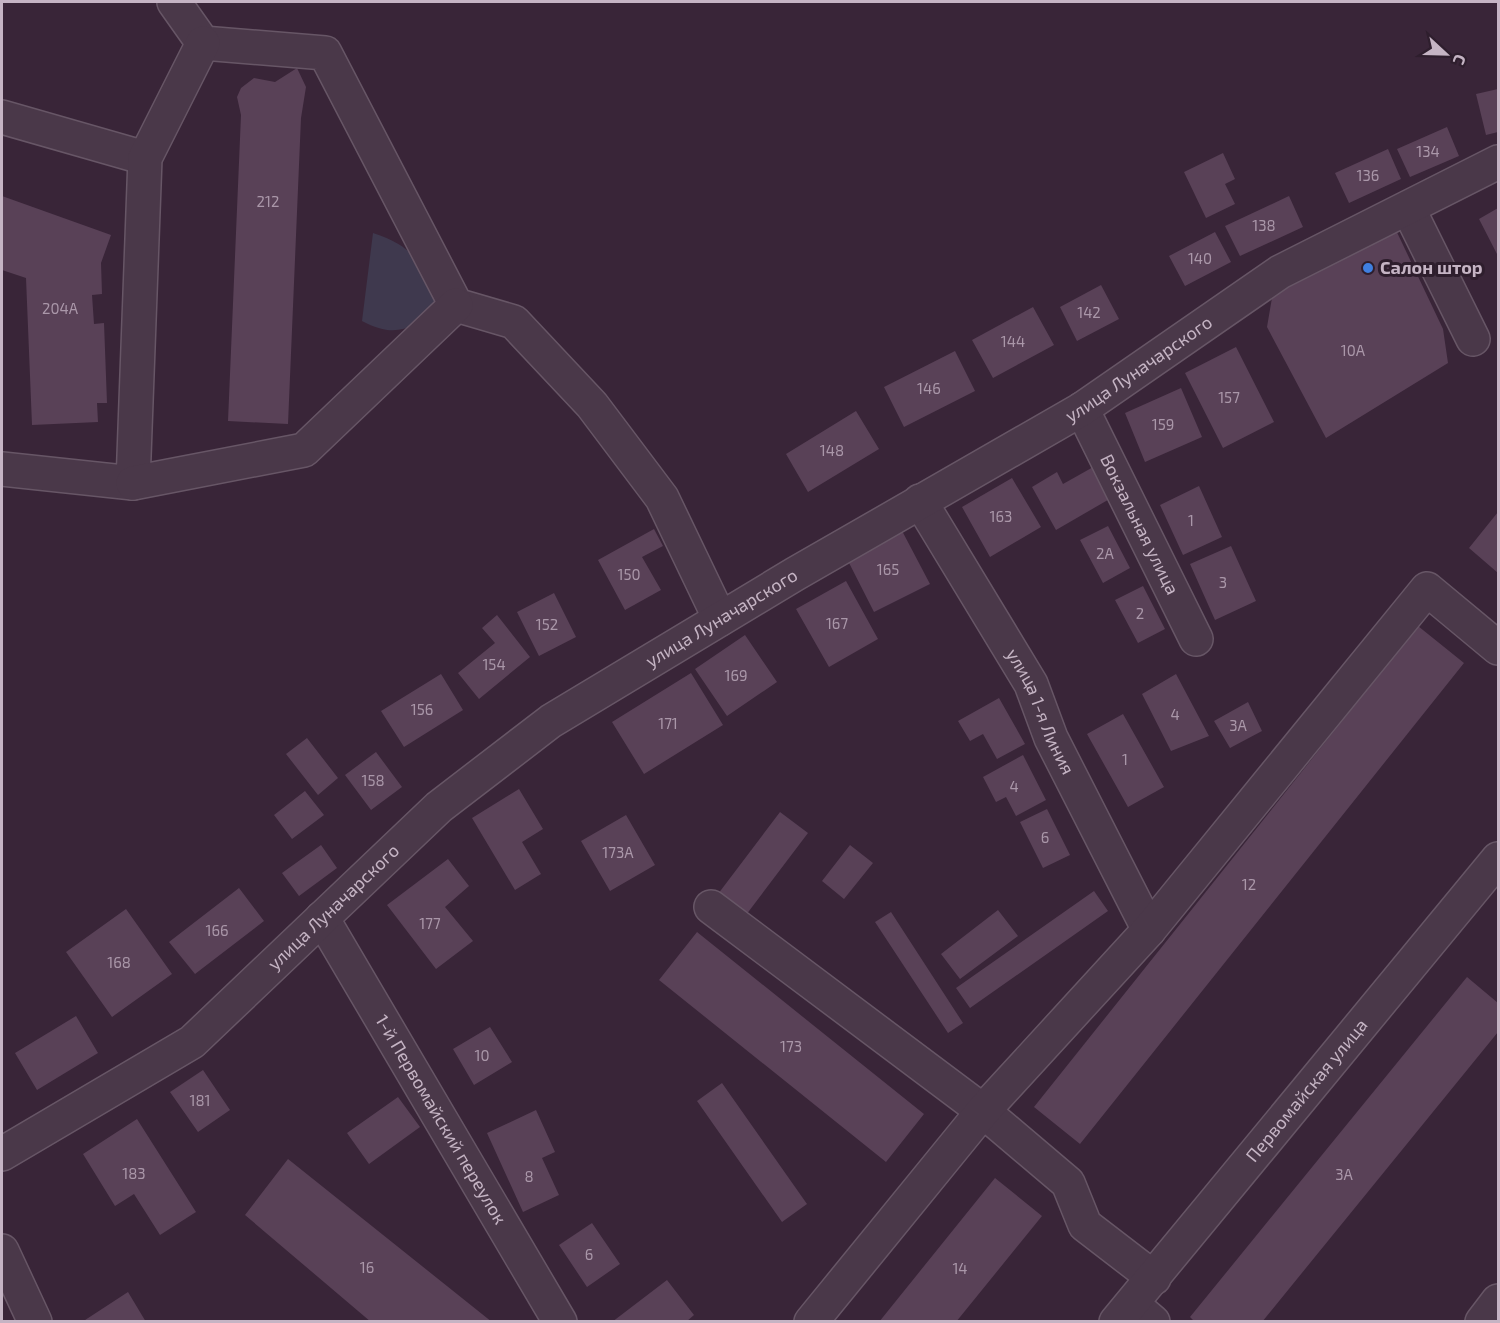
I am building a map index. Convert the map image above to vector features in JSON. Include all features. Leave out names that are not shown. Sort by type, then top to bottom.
[{"type":"street","points":[[174,2],[202,43]]},
{"type":"street","points":[[133,483],[145,158],[202,43]]},
{"type":"street","points":[[202,43],[325,53],[456,305],[514,322],[592,405],[662,498],[720,619]]},
{"type":"street","points":[[2,117],[145,158]]},
{"type":"street","name":"улица Луначарского","points":[[2,1154],[192,1042],[439,807],[551,721],[920,501],[1082,409],[1280,272],[1498,162]]},
{"type":"street","points":[[1408,208],[1473,339]]},
{"type":"street","points":[[2,470],[133,483],[304,450],[456,305]]},
{"type":"street","name":"Вокзальная улица","points":[[1082,409],[1196,639]]},
{"type":"street","name":"улица 1-я Линия","points":[[920,501],[1030,684],[1051,738],[1149,930]]},
{"type":"street","points":[[812,1322],[983,1111],[1149,930],[1427,589],[1498,648]]},
{"type":"street","name":"Первомайская улица","points":[[1134,1316],[1154,1278],[1498,859]]},
{"type":"street","points":[[711,907],[983,1111],[1068,1183],[1085,1225],[1154,1278]]},
{"type":"street","name":"1-й Первомайский переулок","points":[[322,918],[560,1322]]},
{"type":"street","points":[[2,1251],[33,1321]]},
{"type":"street","points":[[1482,1322],[1498,1301]]},
{"type":"shaded area","points":[[373,233],[400,245],[409,252],[422,270],[439,307],[420,321],[403,329],[384,330],[362,321]]},
{"type":"building","points":[[297,68],[306,87],[301,118],[288,424],[228,421],[241,115],[237,97],[241,88],[254,78],[275,82]]},
{"type":"building","points":[[1498,89],[1498,132],[1486,135],[1476,94]]},
{"type":"building","points":[[1447,127],[1459,156],[1410,177],[1397,149]]},
{"type":"building","points":[[1388,149],[1401,179],[1349,203],[1335,173]]},
{"type":"building","points":[[1223,153],[1235,179],[1225,184],[1235,204],[1206,218],[1184,172]]},
{"type":"building","points":[[2,196],[111,235],[101,263],[102,294],[92,295],[94,324],[104,323],[107,403],[97,403],[98,422],[32,425],[26,278],[2,270]]},
{"type":"building","points":[[1289,196],[1303,227],[1240,256],[1225,226]]},
{"type":"building","points":[[1498,208],[1498,256],[1479,219]]},
{"type":"building","points":[[1394,226],[1443,329],[1448,363],[1326,438],[1267,327],[1274,286]]},
{"type":"building","points":[[1215,232],[1231,262],[1185,286],[1169,256]]},
{"type":"building","points":[[1101,285],[1119,319],[1077,341],[1060,307]]},
{"type":"building","points":[[1033,307],[1054,345],[993,378],[972,340]]},
{"type":"building","points":[[1236,347],[1274,422],[1223,448],[1185,373]]},
{"type":"building","points":[[955,351],[975,391],[904,427],[884,387]]},
{"type":"building","points":[[1181,388],[1202,437],[1145,462],[1125,413]]},
{"type":"building","points":[[856,411],[879,449],[808,492],[786,454]]},
{"type":"building","points":[[1095,466],[1113,497],[1056,530],[1032,487],[1057,472],[1063,484]]},
{"type":"building","points":[[1012,478],[1041,527],[990,557],[962,507]]},
{"type":"building","points":[[1199,486],[1222,537],[1183,555],[1160,505]]},
{"type":"building","points":[[1498,512],[1498,573],[1469,548]]},
{"type":"building","points":[[1108,526],[1130,568],[1103,583],[1080,540]]},
{"type":"building","points":[[900,527],[930,584],[874,612],[845,555]]},
{"type":"building","points":[[654,529],[663,546],[642,557],[661,590],[625,610],[598,560]]},
{"type":"building","points":[[1231,546],[1256,601],[1215,620],[1190,564]]},
{"type":"building","points":[[846,581],[878,639],[829,667],[796,609]]},
{"type":"building","points":[[1143,586],[1165,629],[1138,643],[1115,600]]},
{"type":"building","points":[[554,593],[576,637],[539,656],[517,612]]},
{"type":"building","points":[[497,615],[530,657],[479,699],[458,673],[495,643],[482,628]]},
{"type":"building","points":[[1418,626],[1464,663],[1080,1144],[1034,1107]]},
{"type":"building","points":[[745,635],[777,682],[727,716],[695,669]]},
{"type":"building","points":[[691,673],[723,725],[644,774],[612,722]]},
{"type":"building","points":[[441,674],[463,710],[404,747],[381,711]]},
{"type":"building","points":[[1176,674],[1209,736],[1171,751],[1142,694]]},
{"type":"building","points":[[999,698],[1025,744],[997,759],[983,734],[970,741],[958,721]]},
{"type":"building","points":[[1248,702],[1262,731],[1230,748],[1214,721]]},
{"type":"building","points":[[1123,714],[1164,787],[1128,807],[1087,734]]},
{"type":"building","points":[[307,738],[338,778],[318,795],[286,754]]},
{"type":"building","points":[[376,752],[402,787],[371,810],[345,775]]},
{"type":"building","points":[[1023,755],[1046,800],[1016,816],[1006,797],[996,802],[983,777]]},
{"type":"building","points":[[519,789],[543,829],[522,842],[541,874],[515,890],[472,818]]},
{"type":"building","points":[[305,791],[324,815],[292,839],[274,815]]},
{"type":"building","points":[[1047,809],[1070,855],[1043,868],[1020,822]]},
{"type":"building","points":[[780,812],[808,833],[746,915],[718,894]]},
{"type":"building","points":[[626,815],[655,865],[610,891],[581,841]]},
{"type":"building","points":[[321,845],[337,868],[299,896],[282,873]]},
{"type":"building","points":[[850,845],[873,863],[844,899],[822,881]]},
{"type":"building","points":[[448,859],[469,886],[445,907],[473,941],[436,969],[387,905]]},
{"type":"building","points":[[239,888],[264,921],[195,974],[169,942]]},
{"type":"building","points":[[1094,891],[1108,911],[970,1008],[956,988]]},
{"type":"building","points":[[126,909],[172,974],[112,1017],[66,952]]},
{"type":"building","points":[[998,910],[1018,936],[960,979],[941,954]]},
{"type":"building","points":[[891,912],[963,1023],[948,1033],[875,922]]},
{"type":"building","points":[[697,932],[924,1114],[886,1162],[659,980]]},
{"type":"building","points":[[1467,977],[1498,1003],[1498,1032],[1262,1322],[1195,1322],[1190,1317]]},
{"type":"building","points":[[76,1016],[98,1053],[37,1090],[15,1053]]},
{"type":"building","points":[[490,1027],[512,1062],[474,1085],[453,1049]]},
{"type":"building","points":[[203,1070],[230,1110],[198,1132],[170,1092]]},
{"type":"building","points":[[722,1083],[807,1204],[782,1222],[697,1101]]},
{"type":"building","points":[[398,1097],[420,1127],[369,1164],[347,1133]]},
{"type":"building","points":[[536,1110],[555,1152],[542,1158],[559,1195],[523,1212],[487,1133]]},
{"type":"building","points":[[137,1119],[196,1212],[160,1235],[134,1194],[115,1206],[83,1154]]},
{"type":"building","points":[[288,1159],[492,1322],[371,1322],[245,1215]]},
{"type":"building","points":[[995,1178],[1042,1216],[956,1322],[879,1322]]},
{"type":"building","points":[[592,1223],[620,1264],[587,1287],[559,1245]]},
{"type":"building","points":[[667,1280],[694,1315],[686,1322],[612,1322]]},
{"type":"building","points":[[128,1292],[146,1322],[82,1322]]},
{"type":"place","name":"Салон штор","points":[[1368,268]]}]
